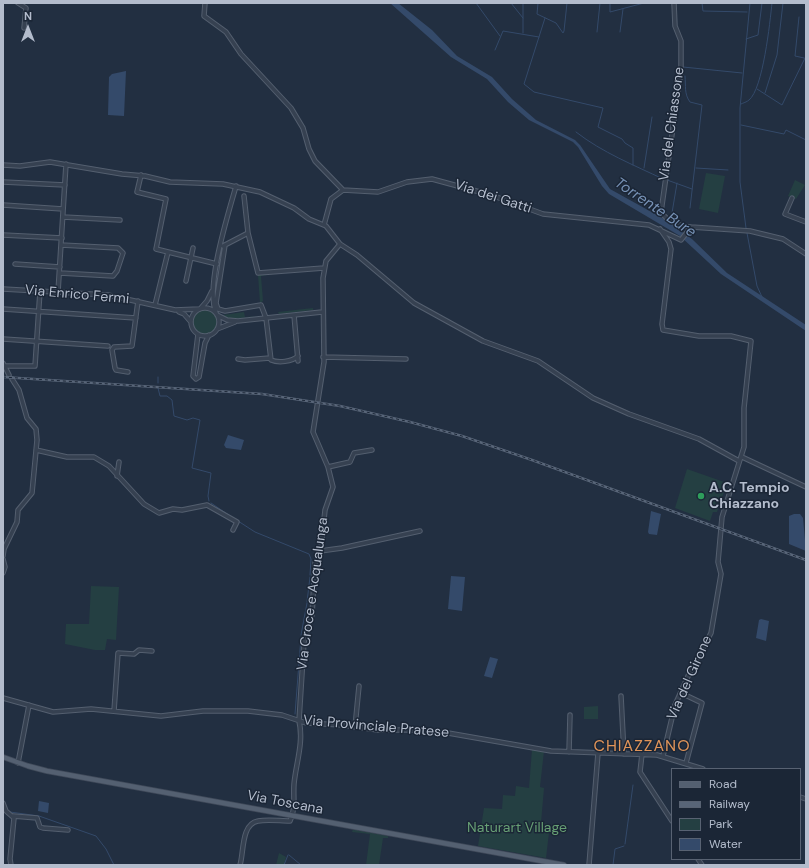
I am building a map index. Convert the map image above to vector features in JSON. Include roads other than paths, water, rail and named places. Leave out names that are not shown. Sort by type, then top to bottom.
[{"type":"main road","name":"Via Toscana","points":[[3,757],[47,771],[564,865]]},
{"type":"street","points":[[18,3],[25,7],[24,28]]},
{"type":"street","points":[[205,3],[204,16],[226,32],[241,54],[291,108],[303,128],[308,149],[315,161],[343,190],[330,200],[324,224]]},
{"type":"street","name":"Via del Chiassone","points":[[674,3],[675,26],[681,41],[681,71],[661,212],[665,217],[678,225],[690,227]]},
{"type":"street","points":[[3,165],[20,166],[48,162],[117,173],[141,175],[170,182],[217,183],[260,192],[294,208],[309,219],[324,224],[340,244],[357,254],[414,303],[494,346],[538,361],[593,398],[629,414],[699,439],[739,461]]},
{"type":"street","points":[[58,292],[66,164]]},
{"type":"street","points":[[141,175],[137,192],[166,199],[155,247],[157,249],[217,264]]},
{"type":"street","name":"Via dei Gatti","points":[[343,190],[378,192],[406,182],[432,179],[491,195],[544,214],[649,225],[683,239],[690,227]]},
{"type":"street","points":[[3,182],[65,185]]},
{"type":"street","points":[[217,329],[219,321],[213,303],[213,289],[220,248],[236,186]]},
{"type":"street","points":[[244,196],[248,233],[256,269],[259,273],[324,268],[327,260],[340,244]]},
{"type":"street","points":[[792,198],[785,214],[806,222]]},
{"type":"street","points":[[3,205],[64,209]]},
{"type":"street","points":[[63,217],[120,220]]},
{"type":"street","points":[[690,227],[750,230],[783,239],[806,254]]},
{"type":"street","name":"Via del Girone","points":[[660,229],[669,242],[671,251],[662,330],[700,336],[731,336],[751,341],[744,408],[745,441],[742,457],[739,461],[722,517],[718,560],[720,574],[711,633],[681,693],[673,714],[663,756]]},
{"type":"street","points":[[220,248],[248,233]]},
{"type":"street","points":[[3,235],[62,238]]},
{"type":"street","points":[[60,273],[114,275],[123,253],[120,249],[114,248],[61,245]]},
{"type":"street","points":[[225,246],[216,303],[218,309],[225,311],[261,305],[266,318],[270,358]]},
{"type":"street","points":[[186,281],[193,248]]},
{"type":"street","points":[[155,305],[168,252]]},
{"type":"street","points":[[15,264],[60,267]]},
{"type":"street","name":"Via Croce e Acqualunga","points":[[292,816],[295,800],[294,783],[302,732],[299,722],[304,642],[312,615],[315,563],[320,551],[325,510],[333,487],[328,467],[313,432],[323,357],[322,312],[324,268]]},
{"type":"street","name":"Via Enrico Fermi","points":[[3,288],[108,295],[175,310]]},
{"type":"street","points":[[191,322],[193,314],[208,299],[213,289]]},
{"type":"street","points":[[4,365],[33,367],[40,291]]},
{"type":"street","points":[[128,372],[116,370],[112,350],[114,347],[132,346],[138,301]]},
{"type":"street","points":[[3,309],[136,318]]},
{"type":"street","points":[[175,310],[209,309],[227,320],[238,321],[322,312]]},
{"type":"street","points":[[175,310],[184,314],[191,322],[193,330],[198,334],[209,335]]},
{"type":"street","points":[[294,315],[298,361]]},
{"type":"street","points":[[198,334],[193,376],[196,379],[199,376],[205,344],[209,335],[217,329],[238,321]]},
{"type":"street","points":[[3,339],[108,346]]},
{"type":"street","points":[[238,359],[270,358],[276,361],[292,360],[298,356]]},
{"type":"street","points":[[323,357],[406,359]]},
{"type":"street","points":[[4,365],[9,375]]},
{"type":"street","points":[[3,574],[5,567],[3,558],[4,549],[18,522],[18,510],[32,493],[37,432],[27,418],[19,390],[12,379]]},
{"type":"street","points":[[36,450],[64,457],[92,456],[107,465],[142,503],[157,512],[162,513],[173,509],[182,510],[207,505],[237,522],[233,530]]},
{"type":"street","points":[[328,467],[350,462],[354,453],[372,450]]},
{"type":"street","points":[[742,457],[806,487]]},
{"type":"street","points":[[118,476],[119,462]]},
{"type":"street","points":[[320,551],[342,548],[420,531]]},
{"type":"street","points":[[114,711],[118,653],[133,654],[139,650],[152,651]]},
{"type":"street","points":[[355,727],[359,686]]},
{"type":"street","points":[[681,693],[702,703],[686,763]]},
{"type":"street","points":[[621,696],[624,754]]},
{"type":"street","name":"Via Provinciale Pratese","points":[[3,698],[53,712],[78,709],[161,716],[197,711],[241,710],[282,715],[299,722],[378,730],[411,730],[448,733],[533,748],[569,752],[663,756],[700,768]]},
{"type":"street","points":[[18,763],[29,705]]},
{"type":"street","points":[[569,752],[570,715]]},
{"type":"street","points":[[589,865],[598,753]]},
{"type":"street","points":[[642,754],[640,772],[671,818]]},
{"type":"street","points":[[11,760],[20,756]]},
{"type":"street","points":[[3,803],[6,811],[13,816],[37,818],[40,826],[43,828],[68,830]]},
{"type":"street","points":[[11,865],[10,859],[14,827],[13,816]]},
{"type":"street","points":[[240,865],[247,830],[250,826],[258,821],[290,821],[292,816]]},
{"type":"water","points":[[390,3],[398,3],[432,30],[457,56],[492,77],[512,99],[536,120],[575,140],[610,189],[664,219],[692,239],[727,273],[806,325],[806,331],[721,274],[680,236],[609,194],[602,186],[578,147],[573,142],[529,120],[508,102],[487,79],[451,57]]},
{"type":"water","points":[[126,71],[124,116],[108,115],[109,77],[112,74]]},
{"type":"water","points":[[228,435],[244,440],[241,450],[226,448],[224,445]]},
{"type":"water","points":[[651,511],[661,514],[657,535],[649,534],[648,532]]},
{"type":"water","points":[[800,514],[803,518],[806,551],[789,544],[789,516]]},
{"type":"water","points":[[451,576],[465,577],[462,611],[448,609]]},
{"type":"water","points":[[759,620],[769,621],[766,641],[756,638]]},
{"type":"water","points":[[490,657],[498,659],[492,678],[484,676]]},
{"type":"water","points":[[39,801],[49,803],[48,813],[38,811]]},
{"type":"waterway","points":[[476,3],[500,36]]},
{"type":"waterway","points":[[511,3],[523,18]]},
{"type":"waterway","points":[[523,3],[523,33]]},
{"type":"waterway","points":[[538,3],[537,14],[556,23],[563,33],[567,3]]},
{"type":"waterway","points":[[597,32],[600,3]]},
{"type":"waterway","points":[[610,3],[610,12],[644,3]]},
{"type":"waterway","points":[[702,3],[703,11],[747,12]]},
{"type":"waterway","points":[[746,228],[740,182],[740,108],[750,3]]},
{"type":"waterway","points":[[746,39],[758,35],[762,3]]},
{"type":"waterway","points":[[741,104],[749,100],[758,83],[765,54],[772,3]]},
{"type":"waterway","points":[[765,93],[777,55],[783,3]]},
{"type":"waterway","points":[[620,32],[623,9]]},
{"type":"waterway","points":[[799,17],[795,56],[804,58]]},
{"type":"waterway","points":[[545,18],[524,84],[534,92],[603,108],[598,127],[622,139],[633,148],[633,165]]},
{"type":"waterway","points":[[495,50],[503,31],[539,37]]},
{"type":"waterway","points":[[757,89],[782,105],[806,56]]},
{"type":"waterway","points":[[683,67],[742,73]]},
{"type":"waterway","points":[[685,76],[686,93],[688,99],[690,102],[702,105],[690,208]]},
{"type":"waterway","points":[[644,168],[652,117]]},
{"type":"waterway","points":[[741,125],[784,134],[786,130],[806,140]]},
{"type":"waterway","points":[[576,132],[597,146],[630,164],[663,179]]},
{"type":"waterway","points":[[696,168],[728,170]]},
{"type":"waterway","points":[[667,180],[692,189]]},
{"type":"waterway","name":"Torrente Bure","points":[[671,219],[677,183]]},
{"type":"waterway","points":[[747,233],[757,286],[762,297]]},
{"type":"waterway","points":[[158,377],[158,383]]},
{"type":"waterway","points":[[158,388],[160,396],[167,396],[172,400],[174,416],[187,420],[193,418],[200,420],[192,468],[211,473],[208,496],[209,501]]},
{"type":"waterway","points":[[211,503],[236,520]]},
{"type":"waterway","points":[[238,521],[255,532],[309,554],[311,559],[310,575]]},
{"type":"waterway","points":[[307,602],[310,577]]},
{"type":"waterway","points":[[301,635],[307,603]]},
{"type":"waterway","points":[[295,714],[301,637]]},
{"type":"waterway","points":[[679,763],[692,768]]},
{"type":"waterway","points":[[625,844],[633,785]]},
{"type":"waterway","points":[[10,812],[39,816],[96,836],[106,849],[114,865]]},
{"type":"waterway","points":[[613,865],[615,849],[624,846]]},
{"type":"waterway","points":[[284,865],[288,855]]},
{"type":"waterway","points":[[289,855],[301,865]]},
{"type":"railway","points":[[3,377],[262,394],[340,406],[462,436],[806,560]]},
{"type":"place","name":"A.C. Tempio Chiazzano","points":[[701,496]]},
{"type":"district","name":"CHIAZZANO","points":[[642,747]]},
{"type":"park label","name":"Naturart Village","points":[[517,828]]}]
